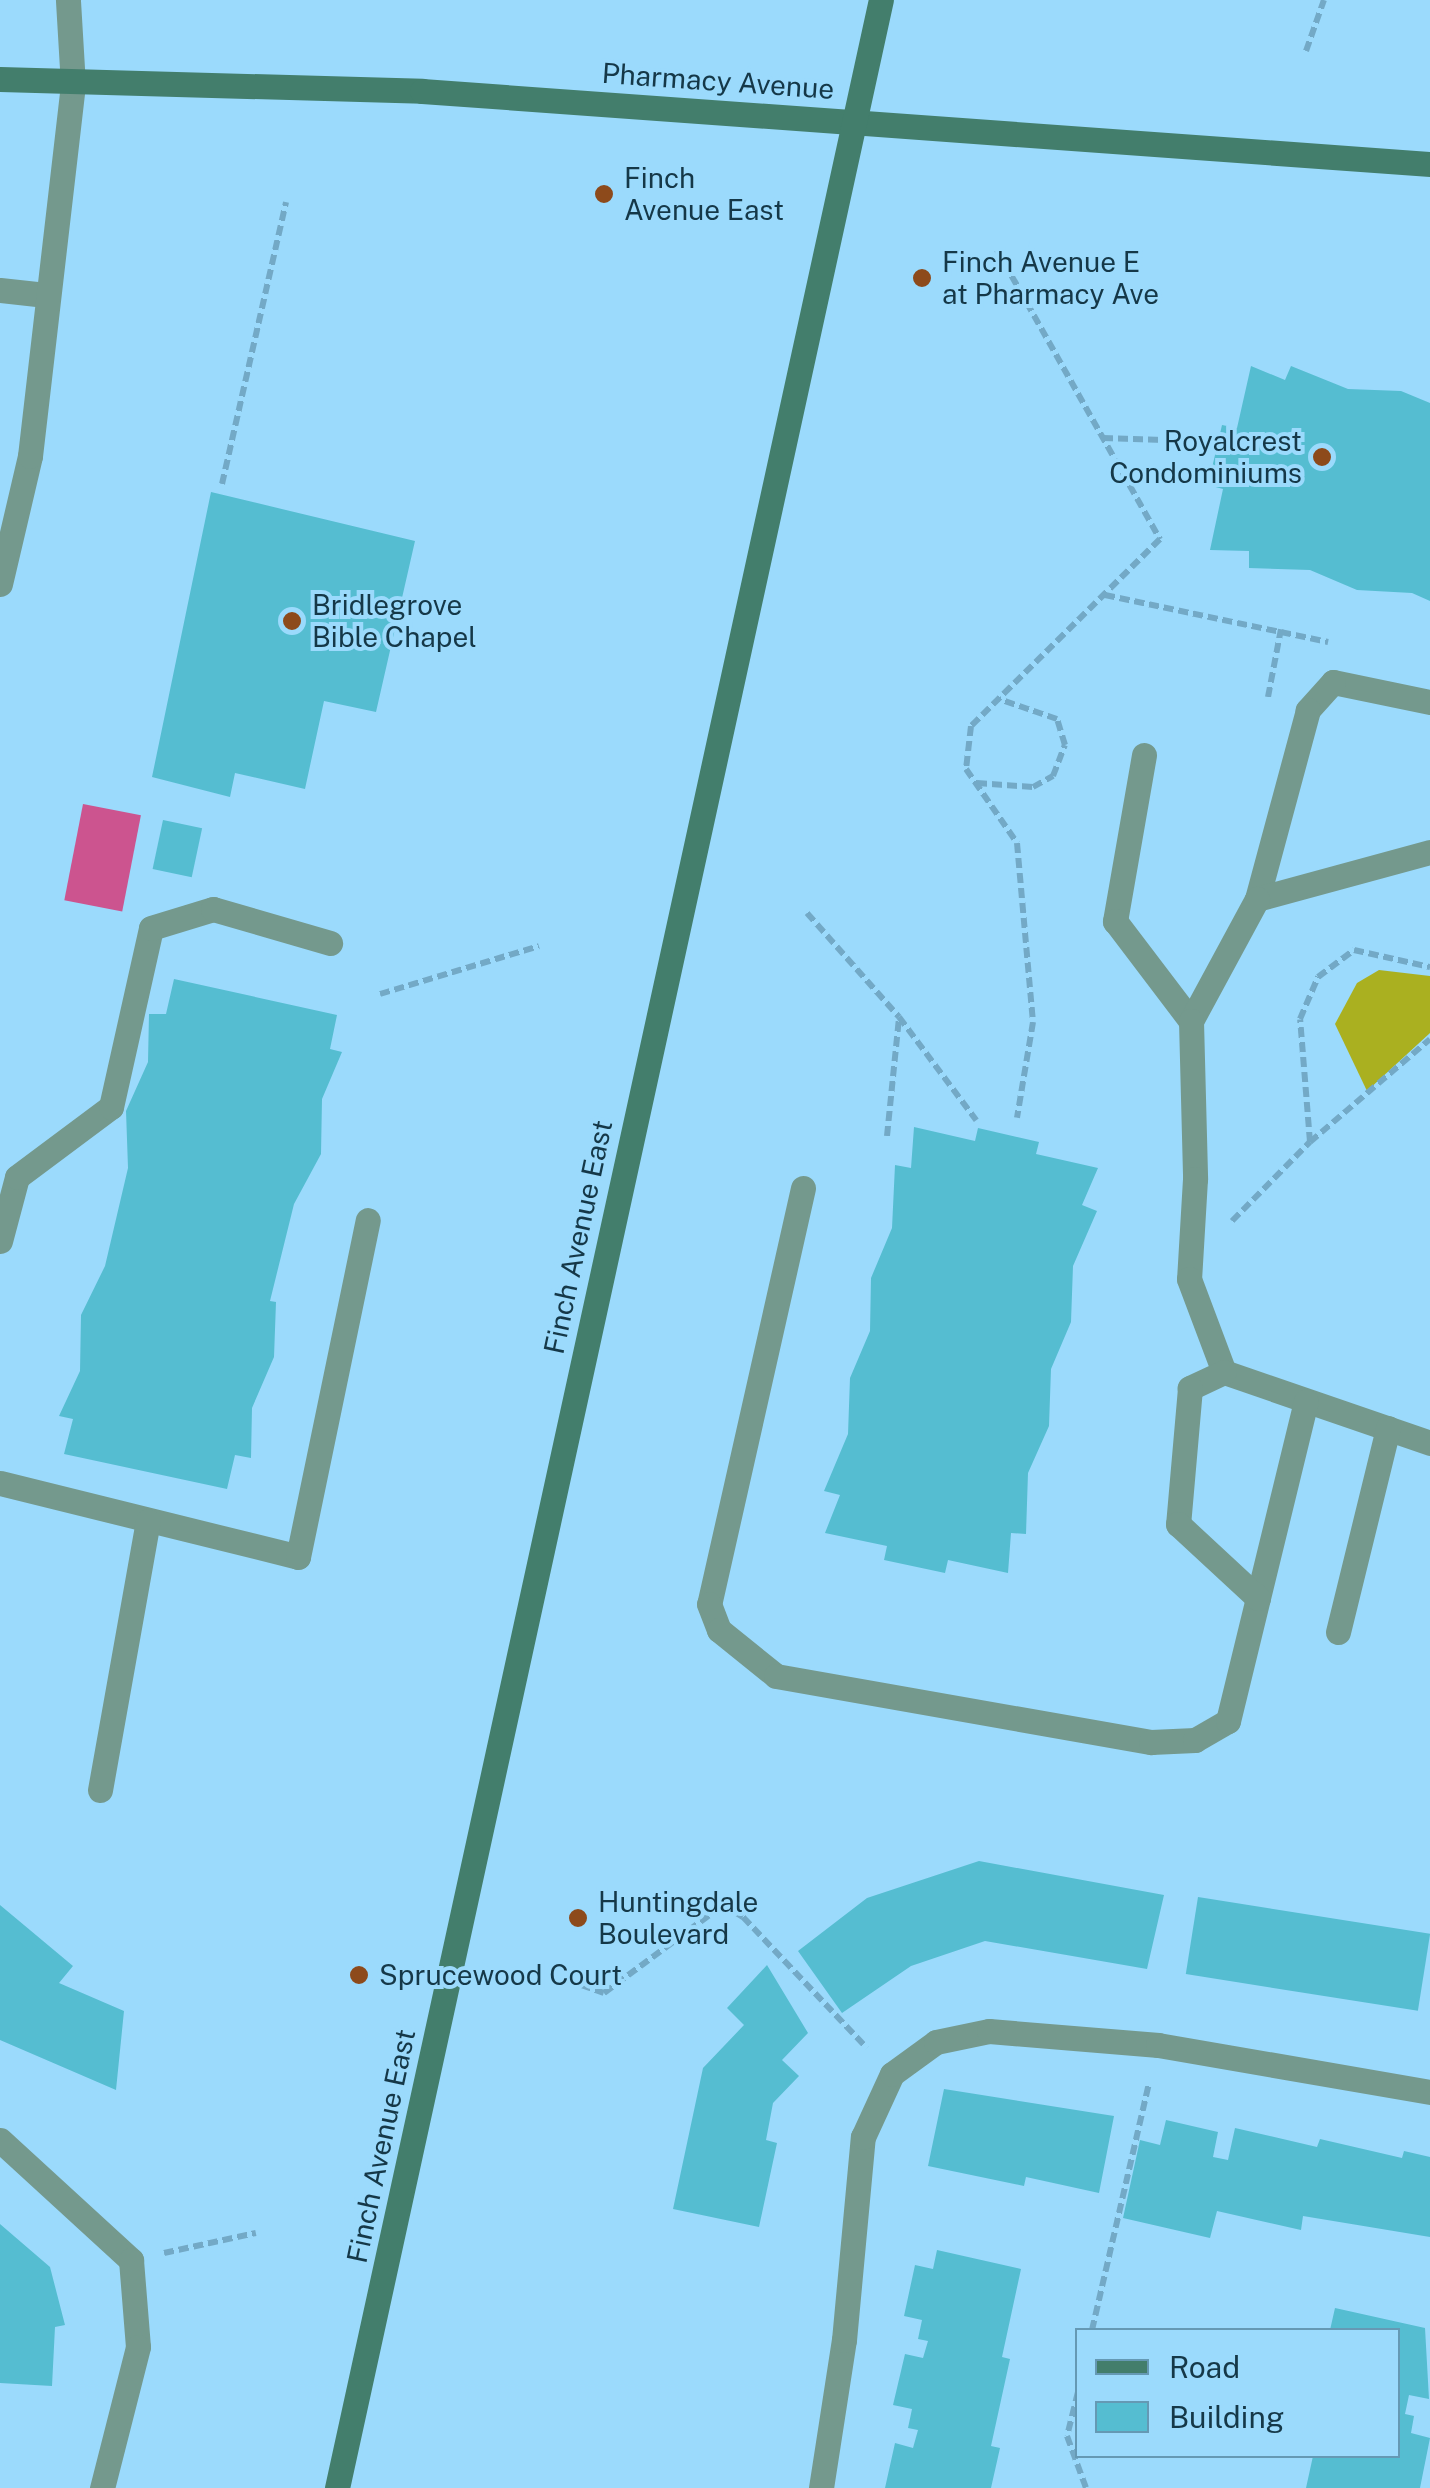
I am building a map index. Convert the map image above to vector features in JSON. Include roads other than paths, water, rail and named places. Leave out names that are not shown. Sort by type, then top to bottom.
[{"type":"main road","name":"Finch Avenue East","points":[[337,2488],[881,0]]},
{"type":"main road","name":"Pharmacy Avenue","points":[[0,79],[73,85],[422,91],[1430,164]]},
{"type":"street","points":[[0,584],[30,456],[73,85],[68,0]]},
{"type":"street","points":[[0,290],[46,295]]},
{"type":"street","points":[[1224,1372],[1189,1279],[1195,1179],[1191,1022],[1257,898],[1308,710],[1333,682],[1430,702]]},
{"type":"street","points":[[1144,755],[1115,922],[1191,1022]]},
{"type":"street","points":[[1257,898],[1430,852]]},
{"type":"street","points":[[0,1241],[17,1177],[110,1107],[150,928],[213,909],[330,943]]},
{"type":"street","points":[[803,1188],[709,1604],[720,1630],[776,1676],[1151,1742],[1195,1740],[1228,1721],[1306,1400]]},
{"type":"street","points":[[0,1483],[298,1557],[368,1220]]},
{"type":"street","points":[[1258,1598],[1178,1524],[1190,1388],[1224,1372],[1430,1442]]},
{"type":"street","points":[[1338,1632],[1388,1428]]},
{"type":"street","points":[[100,1790],[148,1521]]},
{"type":"street","points":[[821,2488],[844,2340],[864,2137],[892,2074],[936,2042],[981,2031],[1158,2045],[1430,2092]]},
{"type":"street","points":[[0,2140],[131,2260],[138,2347],[102,2488]]},
{"type":"place","name":"Finch Avenue East","points":[[604,194]]},
{"type":"place","name":"Finch Avenue E at Pharmacy Ave","points":[[922,278]]},
{"type":"place","name":"Royalcrest Condominiums","points":[[1322,457]]},
{"type":"place","name":"Bridlegrove Bible Chapel","points":[[292,621]]},
{"type":"place","name":"Huntingdale Boulevard","points":[[578,1918]]},
{"type":"place","name":"Sprucewood Court","points":[[359,1975]]}]
